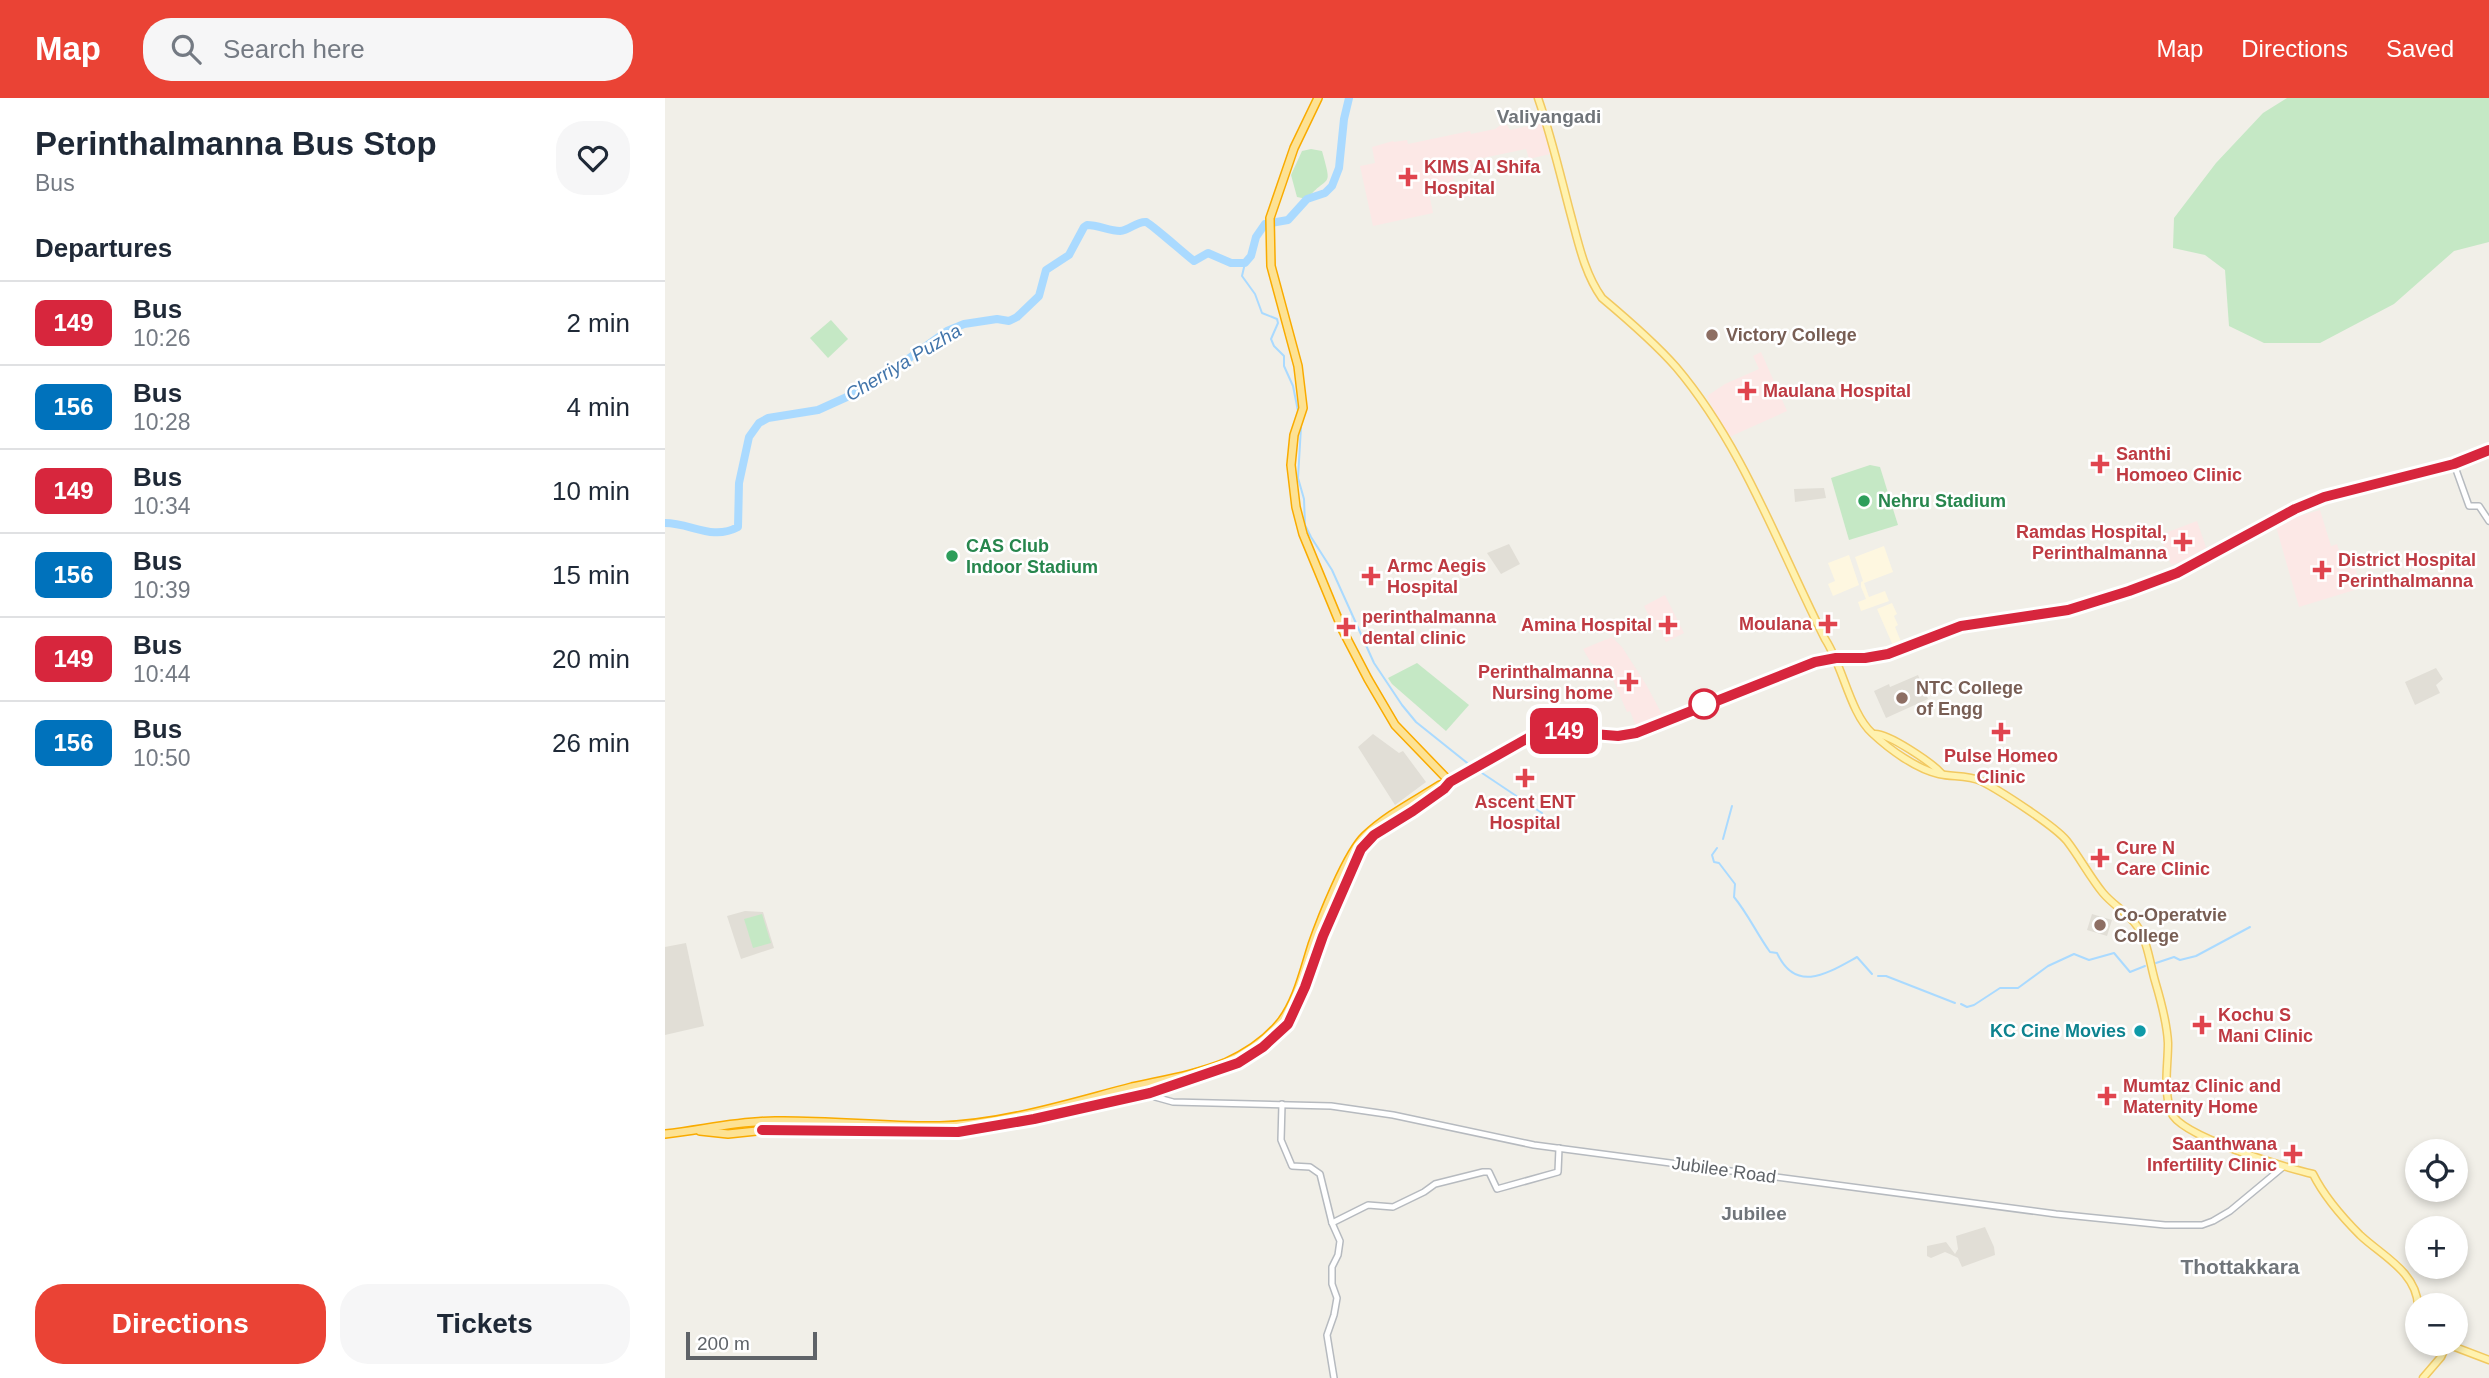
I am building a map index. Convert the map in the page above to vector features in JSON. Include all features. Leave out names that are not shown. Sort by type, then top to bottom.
[{"type":"highway","points":[[1318,98],[1294,148],[1270,218],[1272,270],[1298,366],[1303,408],[1294,435],[1291,465],[1296,508],[1303,534],[1342,631],[1395,725],[1450,782]]},
{"type":"highway","points":[[665,1135],[724,1124],[775,1121],[940,1126],[981,1121],[1149,1084],[1224,1063],[1243,1054],[1282,1022],[1297,990],[1316,932],[1354,850],[1374,832],[1413,811],[1450,782],[1528,738],[1557,731],[1618,736],[1636,733],[1792,670],[1836,658],[1865,658],[1888,654],[1961,626],[2068,610],[2177,573],[2295,509],[2324,497],[2454,464],[2489,450]]},
{"type":"highway","points":[[700,1130],[728,1134],[762,1130],[958,1132],[1034,1119],[1150,1093],[1238,1063],[1263,1047],[1288,1024],[1361,849],[1374,832]]},
{"type":"highway","points":[[1149,1084],[1145,1089],[1150,1093]]},
{"type":"main road","points":[[1538,98],[1581,250],[1596,289],[1602,298],[1676,367],[1715,422],[1736,457],[1836,658],[1860,718],[1872,734],[1884,735],[1934,766],[1942,775],[1981,781],[2055,830],[2067,841],[2099,888],[2134,922],[2142,934],[2167,1035],[2165,1082],[2172,1116],[2187,1128],[2283,1167],[2313,1174],[2341,1214],[2405,1275],[2415,1293]]},
{"type":"main road","points":[[2454,464],[2469,506],[2479,506],[2489,521]]},
{"type":"main road","name":"Jubilee Road","points":[[1150,1093],[1154,1097],[1173,1102],[1331,1106],[1394,1115],[1534,1145],[2056,1214],[2165,1225],[2202,1225],[2213,1221],[2230,1211],[2283,1167]]},
{"type":"main road","points":[[1282,1104],[1280,1135],[1283,1146],[1292,1166],[1310,1167],[1320,1174],[1332,1223],[1340,1241],[1338,1255],[1332,1267],[1332,1284],[1336,1297],[1334,1315],[1327,1335],[1334,1378]]},
{"type":"main road","points":[[1332,1223],[1368,1205],[1393,1207],[1435,1184],[1483,1172],[1489,1172],[1497,1189],[1558,1172],[1559,1148]]},
{"type":"main road","points":[[2468,1352],[2489,1360]]},
{"type":"main road","points":[[2423,1378],[2441,1356]]},
{"type":"shaded area","name":"KIMS Al Shifa Hospital","points":[[1505,122],[1510,130],[1543,123],[1550,154],[1529,159],[1526,149],[1464,162],[1466,171],[1453,174],[1454,182],[1428,188],[1433,213],[1373,226],[1360,166],[1375,163],[1372,147],[1393,141],[1407,140],[1408,144],[1470,131],[1471,134],[1495,129]]},
{"type":"shaded area","name":"Maulana Hospital","points":[[1761,352],[1787,411],[1727,438],[1707,396],[1725,384],[1759,369],[1753,356]]},
{"type":"shaded area","points":[[1824,488],[1826,498],[1795,502],[1794,489]]},
{"type":"shaded area","name":"District Hospital Perinthalmanna","points":[[2320,510],[2331,546],[2337,544],[2341,557],[2351,554],[2361,588],[2299,607],[2275,523]]},
{"type":"shaded area","name":"Ramdas Hospital, Perinthalmanna","points":[[2197,521],[2207,550],[2171,565],[2160,535]]},
{"type":"shaded area","points":[[1509,544],[1520,564],[1501,574],[1487,553]]},
{"type":"shaded area","points":[[1884,546],[1893,572],[1864,583],[1869,597],[1885,591],[1889,601],[1861,611],[1858,602],[1866,599],[1855,557]]},
{"type":"shaded area","points":[[1849,555],[1859,585],[1833,596],[1828,584],[1835,581],[1828,563]]},
{"type":"shaded area","name":"Amina Hospital","points":[[1665,595],[1684,633],[1666,642],[1644,606]]},
{"type":"shaded area","points":[[1892,603],[1897,614],[1894,616],[1898,625],[1895,627],[1902,644],[1894,648],[1877,609]]},
{"type":"shaded area","name":"Perinthalmanna Nursing home","points":[[1612,637],[1622,647],[1647,686],[1665,720],[1637,729],[1612,677],[1591,663],[1583,649]]},
{"type":"shaded area","points":[[2436,668],[2443,679],[2436,685],[2440,693],[2415,705],[2405,682]]},
{"type":"shaded area","name":"NTC College of Engg","points":[[1918,675],[1928,699],[1886,718],[1874,691]]},
{"type":"shaded area","points":[[1373,734],[1399,753],[1403,751],[1426,782],[1395,805],[1358,747]]},
{"type":"shaded area","points":[[745,911],[763,912],[774,948],[741,959],[727,916]]},
{"type":"shaded area","name":"Co-Operatvie College","points":[[2092,914],[2112,920],[2107,936],[2087,930]]},
{"type":"shaded area","points":[[686,943],[704,1026],[665,1035],[665,947]]},
{"type":"shaded area","points":[[1985,1227],[1995,1255],[1962,1267],[1958,1258],[1945,1252],[1931,1258],[1927,1256],[1927,1246],[1946,1242],[1955,1254],[1958,1249],[1956,1236]]},
{"type":"green space","points":[[2287,98],[2489,98],[2489,242],[2454,251],[2394,304],[2320,343],[2264,343],[2229,326],[2225,270],[2205,255],[2173,248],[2174,218],[2216,163],[2263,113]]},
{"type":"green space","points":[[1302,151],[1322,151],[1328,177],[1307,199],[1297,197],[1291,175]]},
{"type":"green space","points":[[831,320],[848,339],[828,358],[810,338]]},
{"type":"green space","name":"Nehru Stadium","points":[[1870,465],[1880,467],[1898,525],[1849,540],[1831,478]]},
{"type":"green space","points":[[1417,663],[1469,705],[1446,731],[1388,678]]},
{"type":"green space","points":[[762,914],[771,943],[753,948],[744,919]]},
{"type":"waterway","name":"Cherriya Puzha","points":[[665,523],[710,532],[728,531],[738,527],[739,483],[749,437],[759,423],[768,418],[818,410],[869,387],[947,331],[964,324],[997,319],[1009,321],[1017,317],[1039,296],[1046,270],[1069,255],[1087,225],[1120,231],[1146,222],[1194,261],[1208,253],[1231,263],[1245,263],[1251,256],[1256,237],[1265,224],[1288,220],[1307,199],[1325,193],[1332,186],[1339,168],[1349,98]]},
{"type":"waterway","points":[[1245,263],[1242,276],[1255,294],[1262,313],[1277,319],[1278,323],[1271,339],[1284,356],[1284,366],[1293,386],[1298,411]]},
{"type":"waterway","points":[[1301,427],[1298,478],[1304,499],[1305,525],[1332,570],[1374,663],[1416,722],[1471,766]]},
{"type":"waterway","points":[[1476,769],[1542,813]]},
{"type":"waterway","points":[[1723,839],[1732,806]]},
{"type":"waterway","points":[[1717,848],[1712,855],[1714,862],[1719,863],[1735,884],[1734,897],[1770,952],[1777,953],[1793,973],[1803,977],[1824,974],[1857,957],[1872,974]]},
{"type":"waterway","points":[[2156,963],[2174,957],[2180,960],[2196,956],[2250,927]]},
{"type":"waterway","points":[[1961,1004],[1967,1007],[1974,1005],[2000,988],[2018,988],[2048,966],[2074,954],[2089,960],[2114,953],[2130,972],[2145,966]]},
{"type":"waterway","points":[[1878,976],[1886,976],[1955,1003]]},
{"type":"bus line","name":"149","points":[[762,1130],[958,1132],[1034,1119],[1150,1093],[1215,1073],[1238,1063],[1263,1047],[1288,1024],[1361,849],[1374,835],[1413,811],[1450,782],[1528,738],[1557,731],[1598,736],[1636,733],[1815,662],[1888,654],[1961,626],[2068,610],[2177,573],[2295,509],[2324,497],[2454,464],[2489,450]]},
{"type":"place","name":"KIMS Al Shifa Hospital","points":[[1408,177]]},
{"type":"place","name":"Victory College","points":[[1712,335]]},
{"type":"place","name":"Maulana Hospital","points":[[1747,391]]},
{"type":"place","name":"Santhi Homoeo Clinic","points":[[2100,464]]},
{"type":"place","name":"Nehru Stadium","points":[[1864,501]]},
{"type":"place","name":"Ramdas Hospital, Perinthalmanna","points":[[2183,542]]},
{"type":"place","name":"CAS Club Indoor Stadium","points":[[952,556]]},
{"type":"place","name":"District Hospital Perinthalmanna","points":[[2322,570]]},
{"type":"place","name":"Armc Aegis Hospital","points":[[1371,576]]},
{"type":"place","name":"Moulana","points":[[1828,624]]},
{"type":"place","name":"Amina Hospital","points":[[1668,625]]},
{"type":"place","name":"perinthalmanna dental clinic","points":[[1346,627]]},
{"type":"place","name":"Perinthalmanna Nursing home","points":[[1629,682]]},
{"type":"place","name":"NTC College of Engg","points":[[1902,698]]},
{"type":"place","name":"Pulse Homeo Clinic","points":[[2001,732]]},
{"type":"place","name":"Ascent ENT Hospital","points":[[1525,778]]},
{"type":"place","name":"Cure N Care Clinic","points":[[2100,858]]},
{"type":"place","name":"Co-Operatvie College","points":[[2100,925]]},
{"type":"place","name":"Kochu S Mani Clinic","points":[[2202,1025]]},
{"type":"place","name":"KC Cine Movies","points":[[2140,1031]]},
{"type":"place","name":"Mumtaz Clinic and Maternity Home","points":[[2107,1096]]},
{"type":"place","name":"Saanthwana Infertility Clinic","points":[[2293,1154]]},
{"type":"district","name":"Valiyangadi","points":[[1549,116]]},
{"type":"district","name":"Jubilee","points":[[1754,1213]]},
{"type":"district","name":"Thottakkara","points":[[2240,1267]]}]
